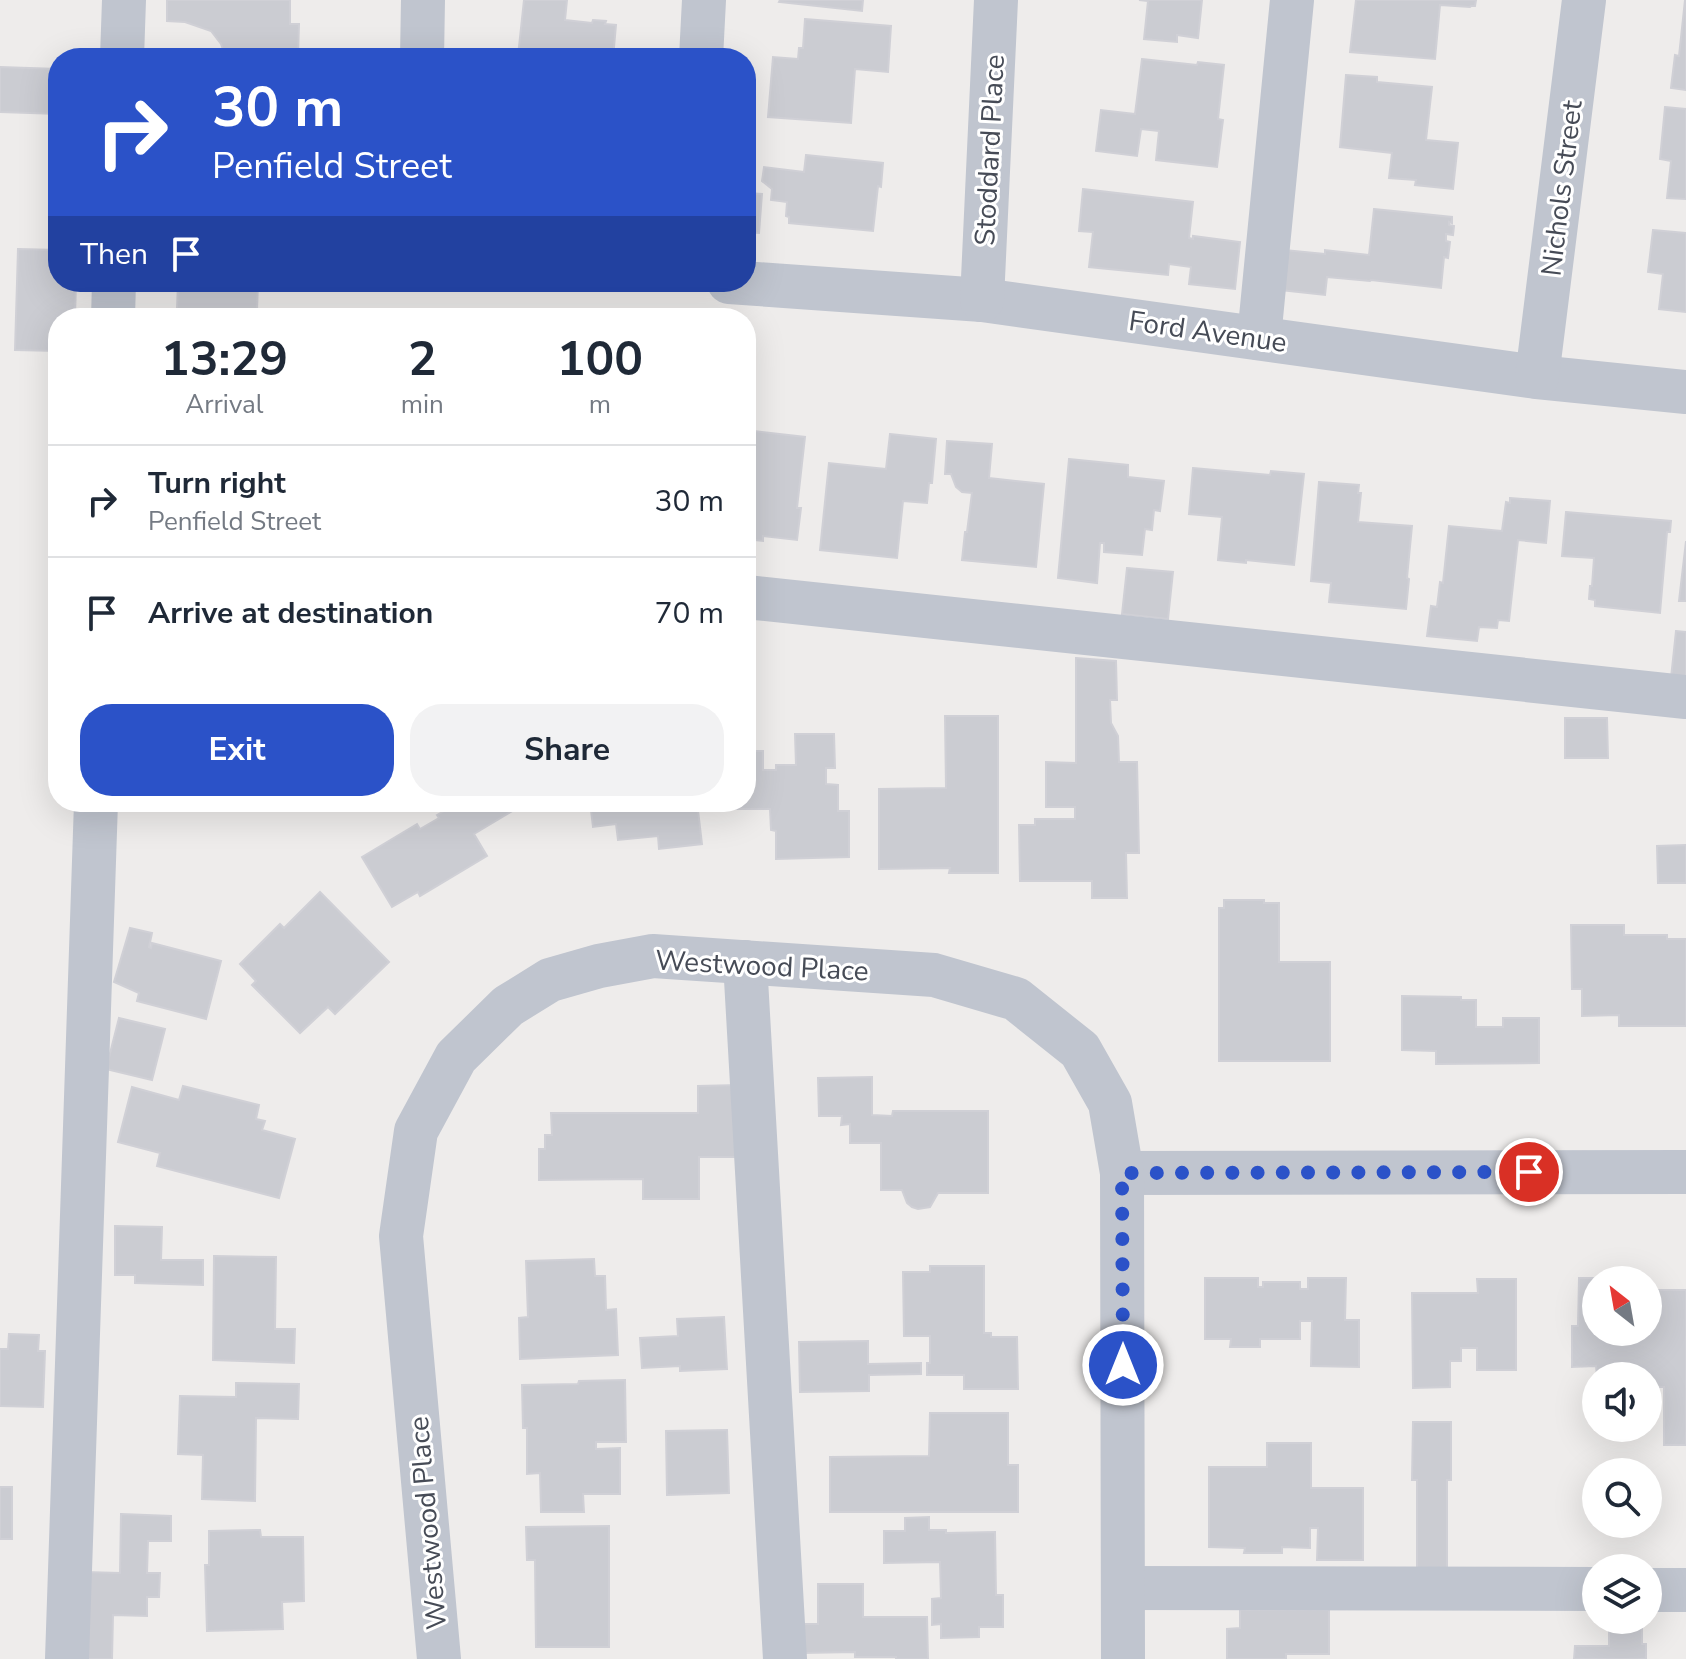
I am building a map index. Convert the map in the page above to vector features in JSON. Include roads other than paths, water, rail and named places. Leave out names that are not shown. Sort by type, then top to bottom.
[{"type":"street","points":[[122,48],[124,0]]},
{"type":"street","points":[[422,48],[423,0]]},
{"type":"street","points":[[702,48],[704,0]]},
{"type":"street","name":"Stoddard Place","points":[[982,300],[996,0]]},
{"type":"street","points":[[1259,338],[1292,0]]},
{"type":"street","name":"Nichols Street","points":[[1537,377],[1584,0]]},
{"type":"street","name":"Ford Avenue","points":[[756,284],[982,300],[1537,377],[1686,392]]},
{"type":"street","points":[[756,598],[1686,697]]},
{"type":"street","points":[[67,1659],[96,812]]},
{"type":"street","name":"Westwood Place","points":[[439,1659],[401,1236],[416,1131],[456,1057],[508,1006],[550,980],[599,966],[653,956],[934,975],[1016,999],[1080,1050],[1110,1103],[1122,1173],[1123,1659]]},
{"type":"street","points":[[745,962],[785,1659]]},
{"type":"street","points":[[1122,1173],[1686,1172]]},
{"type":"street","points":[[1123,1588],[1582,1589]]},
{"type":"street","points":[[1662,1590],[1686,1590]]}]
